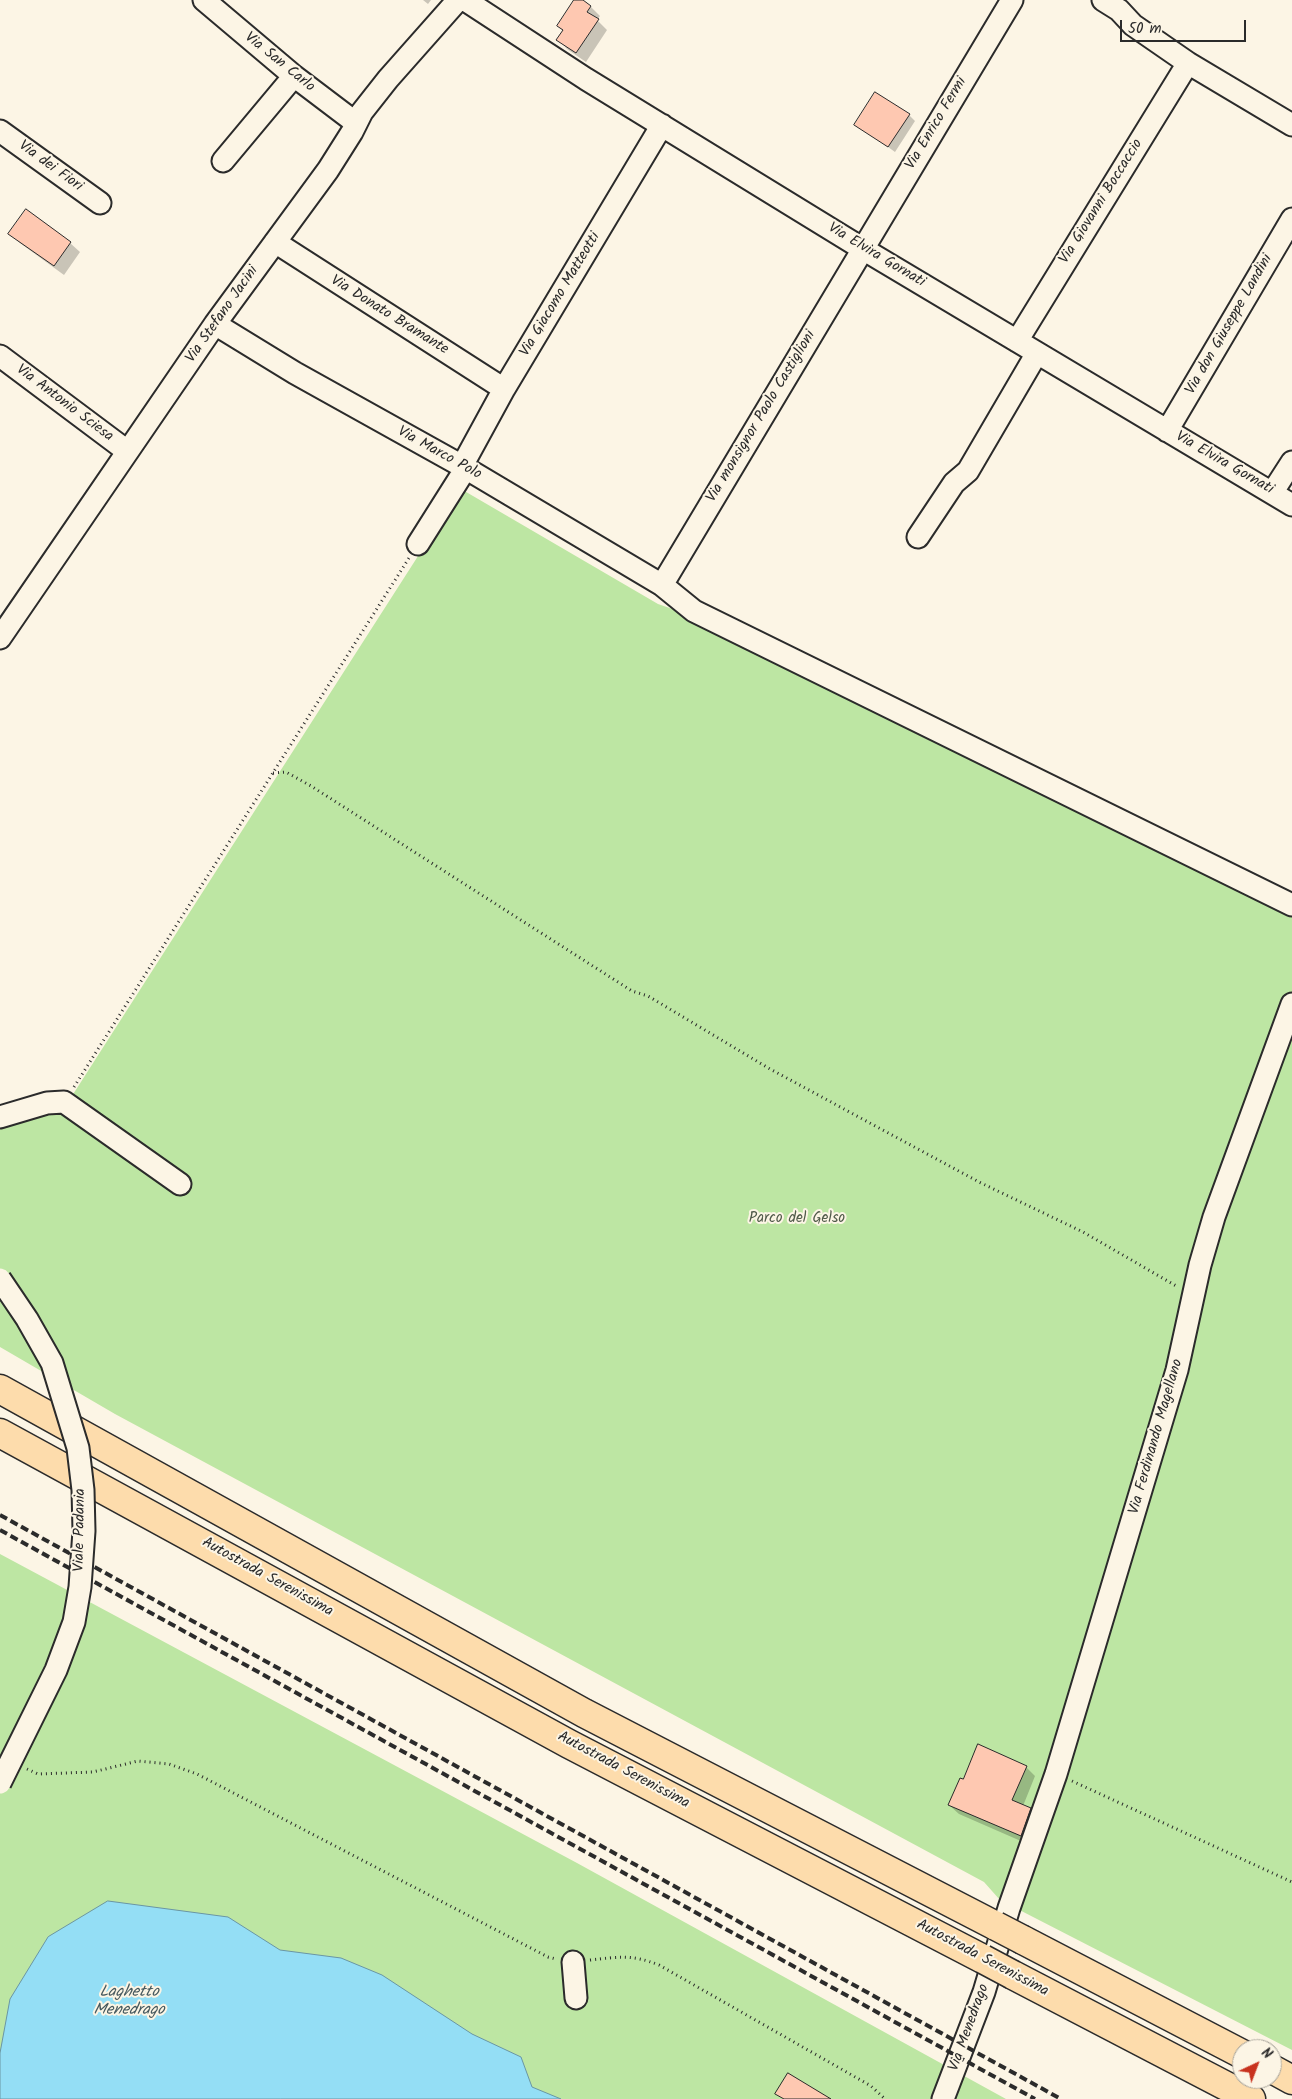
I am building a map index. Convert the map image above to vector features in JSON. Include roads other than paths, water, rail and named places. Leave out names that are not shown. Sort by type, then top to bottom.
[{"type":"highway","points":[[0,1389],[584,1713],[1232,2049]]},
{"type":"highway","name":"Autostrada Serenissima","points":[[0,1433],[569,1744],[1251,2099]]},
{"type":"street","name":"Via San Carlo","points":[[204,0],[294,76],[356,123]]},
{"type":"street","name":"Via Stefano Jacini","points":[[0,638],[215,324],[328,170],[362,112],[388,79],[458,0]]},
{"type":"street","name":"Via Elvira Gornati","points":[[465,0],[586,79],[863,249],[1292,505]]},
{"type":"street","name":"Via Enrico Fermi","points":[[863,249],[1012,0]]},
{"type":"street","points":[[1104,0],[1119,10],[1133,25],[1188,63],[1292,125]]},
{"type":"street","name":"Via Giovanni Boccaccio","points":[[1017,341],[1188,63]]},
{"type":"street","points":[[223,161],[294,76]]},
{"type":"street","name":"Via Giacomo Matteotti","points":[[418,544],[464,467],[504,389],[662,125]]},
{"type":"street","name":"Via dei Fiori","points":[[0,131],[100,203]]},
{"type":"street","name":"Via don Giuseppe Landini","points":[[1167,431],[1292,219]]},
{"type":"street","name":"Via Donato Bramante","points":[[275,242],[504,389]]},
{"type":"street","name":"Via monsignor Paolo Castiglioni","points":[[662,585],[863,249]]},
{"type":"street","name":"Via Marco Polo","points":[[215,324],[245,340],[295,373],[464,467],[662,585],[694,611],[1292,905]]},
{"type":"street","points":[[918,537],[954,484],[968,471],[1037,353]]},
{"type":"street","name":"Via Antonio Sciesa","points":[[0,356],[128,452]]},
{"type":"street","points":[[1272,493],[1292,462]]},
{"type":"street","name":"Via Ferdinando Magellano","points":[[1023,1871],[1056,1774],[1178,1370],[1194,1294],[1214,1217],[1292,1004]]},
{"type":"street","points":[[0,1117],[47,1103],[64,1102],[180,1184]]},
{"type":"street","name":"Viale Padania","points":[[0,1278],[28,1320],[52,1363],[78,1448],[83,1490],[84,1531],[80,1587],[74,1622],[56,1670],[0,1783]]},
{"type":"street","name":"Via Menedrago","points":[[943,2099],[984,1992],[1009,1908],[1023,1871]]},
{"type":"street","points":[[573,1962],[576,1998]]},
{"type":"water","name":"Laghetto Menedrago","points":[[108,1901],[228,1917],[280,1950],[341,1958],[382,1975],[472,2034],[521,2057],[532,2087],[561,2099],[0,2099],[0,2053],[10,1999],[48,1937]]},
{"type":"railway","points":[[0,1515],[1061,2099]]},
{"type":"railway","points":[[0,1530],[1035,2099]]},
{"type":"park label","name":"Parco del Gelso","points":[[797,1219]]}]
